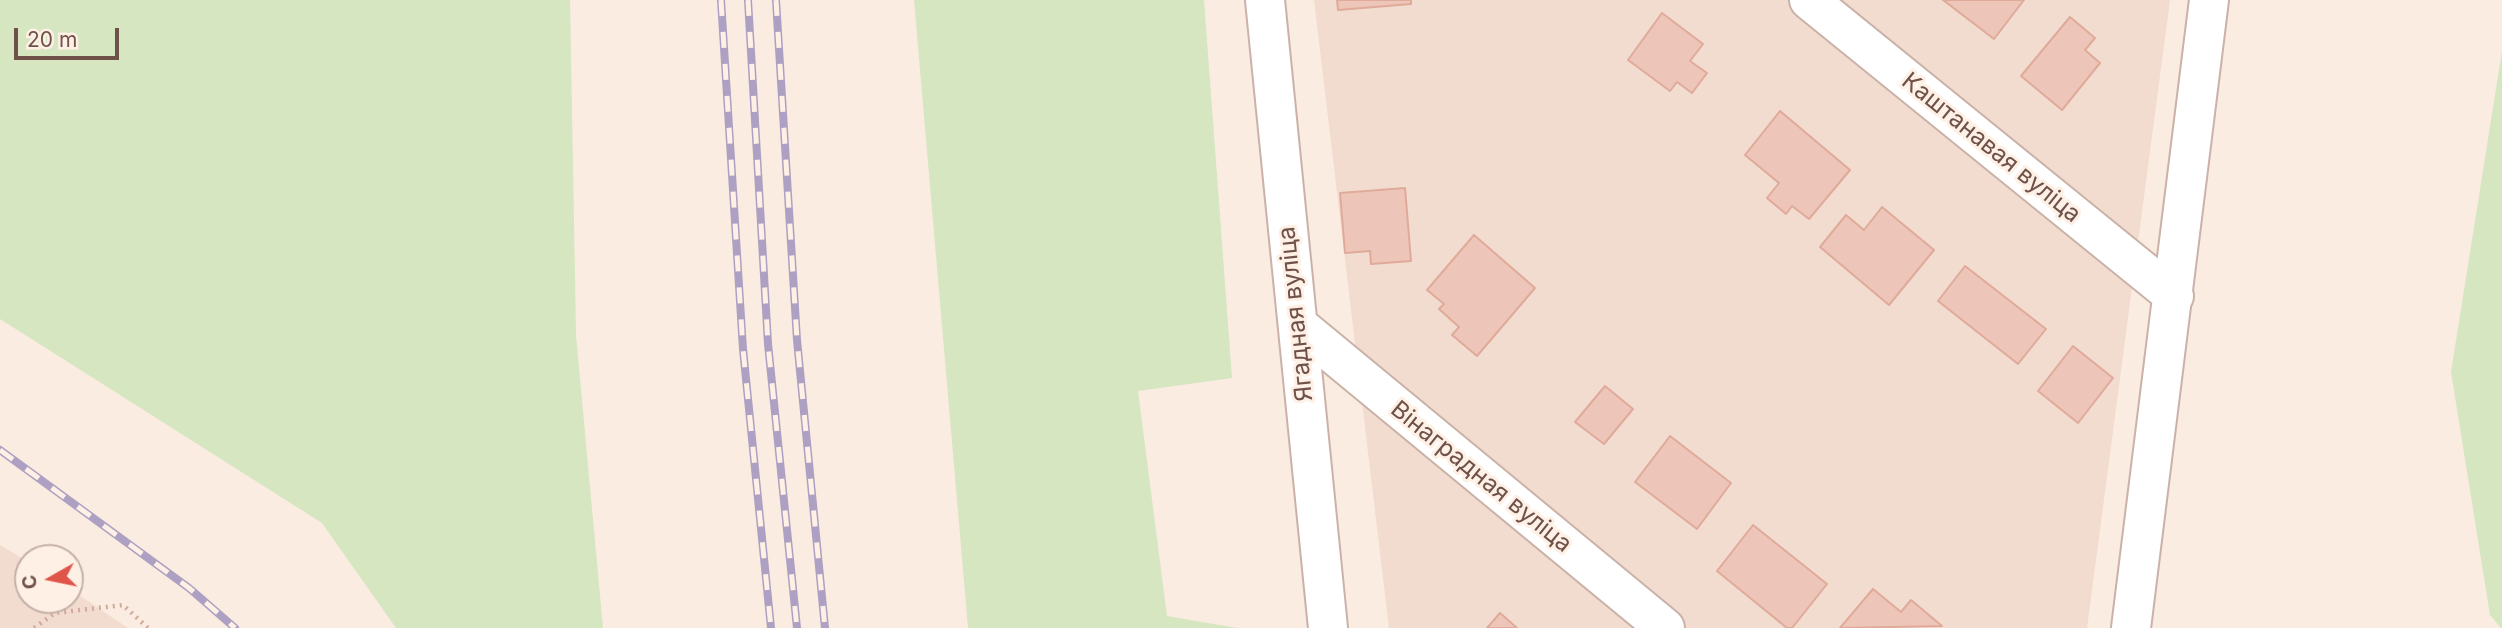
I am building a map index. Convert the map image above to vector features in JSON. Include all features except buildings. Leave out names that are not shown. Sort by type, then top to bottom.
[{"type":"street","name":"Ягадная вуліца","points":[[1265,0],[1328,628]]},
{"type":"street","name":"Каштанавая вуліца","points":[[1809,0],[2174,296]]},
{"type":"street","points":[[2131,628],[2174,296],[2208,0]]},
{"type":"street","name":"Вінаградная вуліца","points":[[1298,325],[1665,628]]},
{"type":"path","points":[[34,628],[55,613],[123,605],[148,628]]},
{"type":"shaded area","points":[[1314,0],[2170,0],[2087,628],[1389,628]]},
{"type":"shaded area","points":[[0,545],[14,554],[14,614],[84,614],[84,598],[128,628],[0,628]]},
{"type":"green space","points":[[0,0],[570,0],[576,335],[603,628],[396,628],[322,523],[0,319]]},
{"type":"green space","points":[[914,0],[1204,0],[1232,378],[1138,391],[1167,616],[1237,628],[968,628]]},
{"type":"green space","points":[[2502,51],[2501,628],[2490,615],[2451,372]]},
{"type":"railway","points":[[721,0],[743,349],[771,628]]},
{"type":"railway","points":[[748,0],[768,344],[797,628]]},
{"type":"railway","points":[[776,0],[797,340],[825,628]]},
{"type":"railway","points":[[0,450],[189,588],[235,628]]}]
